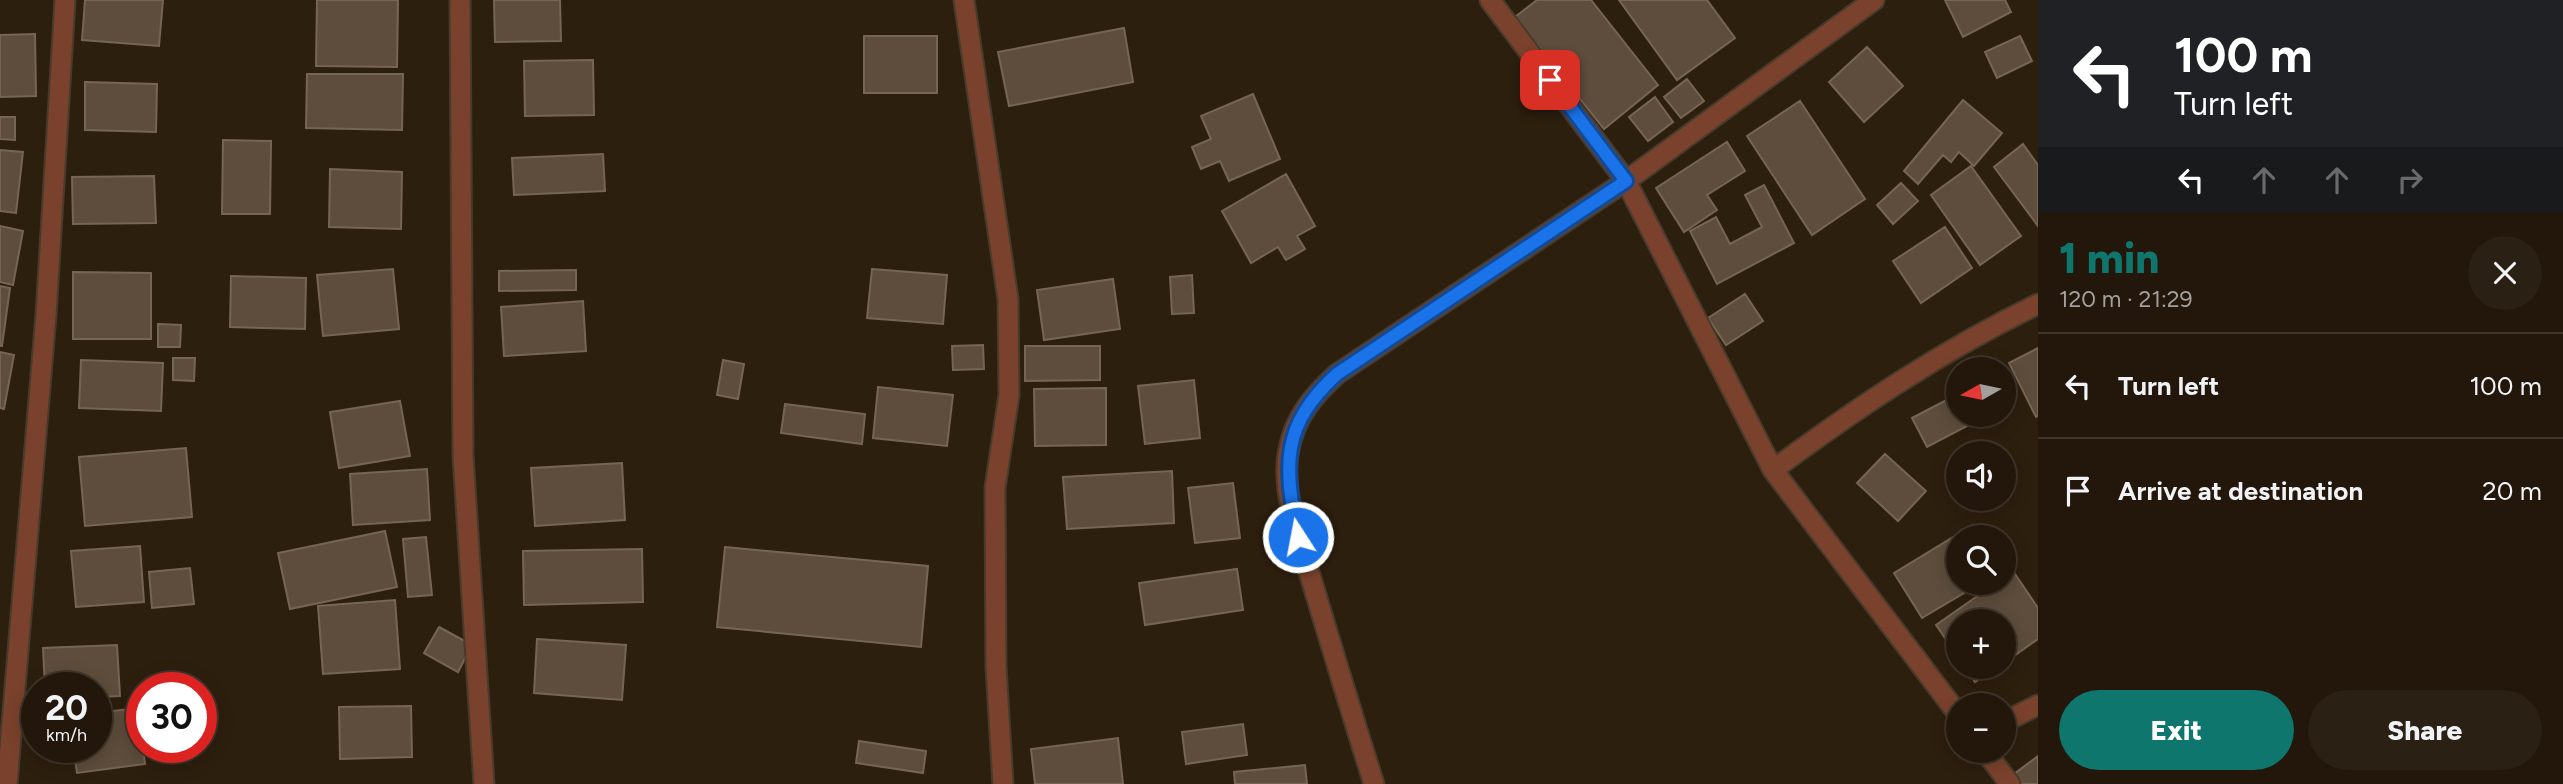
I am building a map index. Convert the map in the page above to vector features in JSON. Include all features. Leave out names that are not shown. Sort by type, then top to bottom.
[{"type":"street","points":[[7,784],[46,314],[65,0]]},
{"type":"street","points":[[460,0],[463,456],[484,784]]},
{"type":"street","points":[[964,0],[1008,299],[1009,395],[995,488],[996,667],[1003,784]]},
{"type":"street","points":[[1490,0],[1626,181],[1773,470],[1946,698]]},
{"type":"street","points":[[1374,784],[1298,537],[1288,484],[1288,451],[1297,423],[1313,396],[1337,374],[1626,181],[1874,0]]},
{"type":"street","points":[[1773,470],[1870,398],[1987,329],[2038,304]]},
{"type":"street","points":[[2016,716],[2038,705]]},
{"type":"street","points":[[1994,763],[2010,784]]},
{"type":"building","points":[[85,0],[163,0],[159,46],[82,40]]},
{"type":"building","points":[[317,0],[398,0],[397,67],[316,66]]},
{"type":"building","points":[[494,0],[560,0],[561,41],[495,42]]},
{"type":"building","points":[[1537,0],[1591,0],[1658,85],[1604,129],[1515,17]]},
{"type":"building","points":[[1619,0],[1707,0],[1735,38],[1677,80]]},
{"type":"building","points":[[1945,0],[2005,0],[2011,12],[1963,37]]},
{"type":"building","points":[[1124,28],[1133,82],[1009,106],[998,52]]},
{"type":"building","points":[[35,34],[36,96],[0,97],[0,35]]},
{"type":"building","points":[[864,36],[937,36],[937,93],[864,93]]},
{"type":"building","points":[[2020,36],[2032,61],[1997,78],[1985,52]]},
{"type":"building","points":[[1867,47],[1903,86],[1864,122],[1829,82]]},
{"type":"building","points":[[593,60],[594,115],[525,116],[524,61]]},
{"type":"building","points":[[307,74],[403,74],[402,130],[306,128]]},
{"type":"building","points":[[1687,79],[1704,101],[1681,118],[1664,97]]},
{"type":"building","points":[[85,82],[157,84],[156,132],[85,130]]},
{"type":"building","points":[[1253,94],[1280,159],[1229,181],[1220,161],[1201,169],[1192,147],[1211,139],[1201,116]]},
{"type":"building","points":[[1655,97],[1673,122],[1648,141],[1629,117]]},
{"type":"building","points":[[1963,100],[2002,133],[1974,166],[1959,152],[1951,162],[1943,155],[1918,184],[1904,171]]},
{"type":"building","points":[[1800,101],[1865,199],[1812,235],[1747,136]]},
{"type":"building","points":[[0,117],[15,117],[15,140],[0,139]]},
{"type":"building","points":[[223,140],[271,141],[270,214],[222,214]]},
{"type":"building","points":[[1727,142],[1745,171],[1707,195],[1717,210],[1684,232],[1656,188]]},
{"type":"building","points":[[2023,144],[2038,165],[2038,226],[1994,167]]},
{"type":"building","points":[[0,150],[23,152],[16,213],[0,211]]},
{"type":"building","points":[[603,154],[605,191],[514,195],[512,158]]},
{"type":"building","points":[[1971,166],[2021,236],[1980,265],[1931,195]]},
{"type":"building","points":[[330,169],[402,172],[401,229],[329,227]]},
{"type":"building","points":[[1286,174],[1315,226],[1297,236],[1305,249],[1286,260],[1278,247],[1251,263],[1222,211]]},
{"type":"building","points":[[154,176],[156,223],[73,224],[72,177]]},
{"type":"building","points":[[1901,183],[1918,201],[1893,224],[1877,205]]},
{"type":"building","points":[[1764,185],[1794,243],[1717,284],[1690,231],[1716,217],[1730,244],[1762,227],[1745,195]]},
{"type":"building","points":[[0,226],[23,231],[13,285],[0,282]]},
{"type":"building","points":[[1945,227],[1972,268],[1921,303],[1893,261]]},
{"type":"building","points":[[393,269],[399,329],[323,336],[317,275]]},
{"type":"building","points":[[872,269],[947,275],[943,324],[867,318]]},
{"type":"building","points":[[576,270],[576,290],[499,291],[499,271]]},
{"type":"building","points":[[73,272],[151,273],[151,339],[73,339]]},
{"type":"building","points":[[1192,275],[1194,313],[1172,314],[1170,277]]},
{"type":"building","points":[[231,276],[306,278],[305,329],[230,327]]},
{"type":"building","points":[[1113,279],[1120,329],[1044,340],[1037,290]]},
{"type":"building","points":[[0,286],[10,288],[2,346],[0,346]]},
{"type":"building","points":[[1745,294],[1763,321],[1726,345],[1708,318]]},
{"type":"building","points":[[583,301],[586,351],[504,356],[501,307]]},
{"type":"building","points":[[158,324],[181,325],[180,347],[158,347]]},
{"type":"building","points":[[983,345],[984,369],[953,370],[952,346]]},
{"type":"building","points":[[1025,346],[1100,346],[1100,380],[1025,381]]},
{"type":"building","points":[[2038,348],[2036,417],[2016,377],[2016,359]]},
{"type":"building","points":[[0,352],[14,355],[4,409],[0,408]]},
{"type":"building","points":[[173,358],[195,358],[194,381],[173,380]]},
{"type":"building","points":[[81,360],[163,363],[161,411],[79,408]]},
{"type":"building","points":[[723,360],[744,364],[738,399],[717,395]]},
{"type":"building","points":[[1194,380],[1200,438],[1145,444],[1138,386]]},
{"type":"building","points":[[878,387],[953,395],[947,446],[873,438]]},
{"type":"building","points":[[1106,388],[1106,445],[1035,446],[1034,389]]},
{"type":"building","points":[[1946,400],[1946,427],[1965,427],[1927,447],[1912,418]]},
{"type":"building","points":[[400,401],[410,456],[339,468],[330,412]]},
{"type":"building","points":[[785,404],[865,414],[862,444],[781,433]]},
{"type":"building","points":[[186,448],[192,517],[85,526],[79,457]]},
{"type":"building","points":[[1885,454],[1926,491],[1898,521],[1857,483]]},
{"type":"building","points":[[622,463],[625,520],[535,526],[531,468]]},
{"type":"building","points":[[427,469],[430,520],[353,525],[350,474]]},
{"type":"building","points":[[1172,471],[1174,523],[1067,529],[1063,477]]},
{"type":"building","points":[[1233,483],[1240,538],[1195,543],[1188,488]]},
{"type":"building","points":[[385,531],[397,587],[290,609],[278,553]]},
{"type":"building","points":[[426,537],[432,595],[408,597],[403,539]]},
{"type":"building","points":[[1946,541],[1946,595],[1961,595],[1922,618],[1894,573]]},
{"type":"building","points":[[140,546],[144,602],[76,607],[71,551]]},
{"type":"building","points":[[725,547],[928,566],[921,647],[717,627]]},
{"type":"building","points":[[642,549],[643,602],[524,605],[523,551]]},
{"type":"building","points":[[190,568],[194,604],[152,608],[149,572]]},
{"type":"building","points":[[1237,569],[1243,610],[1145,625],[1139,583]]},
{"type":"building","points":[[2016,575],[2038,608],[2038,639],[2016,655],[2016,609],[1959,609],[1979,595],[2016,595]]},
{"type":"building","points":[[395,600],[400,669],[323,674],[318,606]]},
{"type":"building","points":[[1946,618],[1946,640],[1936,625]]},
{"type":"building","points":[[439,627],[472,645],[458,672],[424,653]]},
{"type":"building","points":[[537,639],[626,645],[622,700],[534,693]]},
{"type":"building","points":[[117,645],[120,696],[112,696],[112,672],[44,672],[43,648]]},
{"type":"building","points":[[411,706],[412,757],[340,759],[339,707]]},
{"type":"building","points":[[126,709],[126,763],[145,764],[77,773],[75,763],[112,763],[112,711]]},
{"type":"building","points":[[1243,724],[1247,755],[1186,764],[1182,732]]},
{"type":"building","points":[[1118,738],[1123,784],[1035,784],[1031,749]]},
{"type":"building","points":[[859,741],[926,751],[923,773],[856,763]]},
{"type":"building","points":[[2038,756],[2038,784],[2021,784],[2014,774]]},
{"type":"building","points":[[1305,765],[1307,784],[1235,784],[1234,772]]},
{"type":"route","points":[[1298,537],[1288,484],[1288,451],[1297,423],[1313,396],[1337,374],[1626,181],[1550,80]]}]
